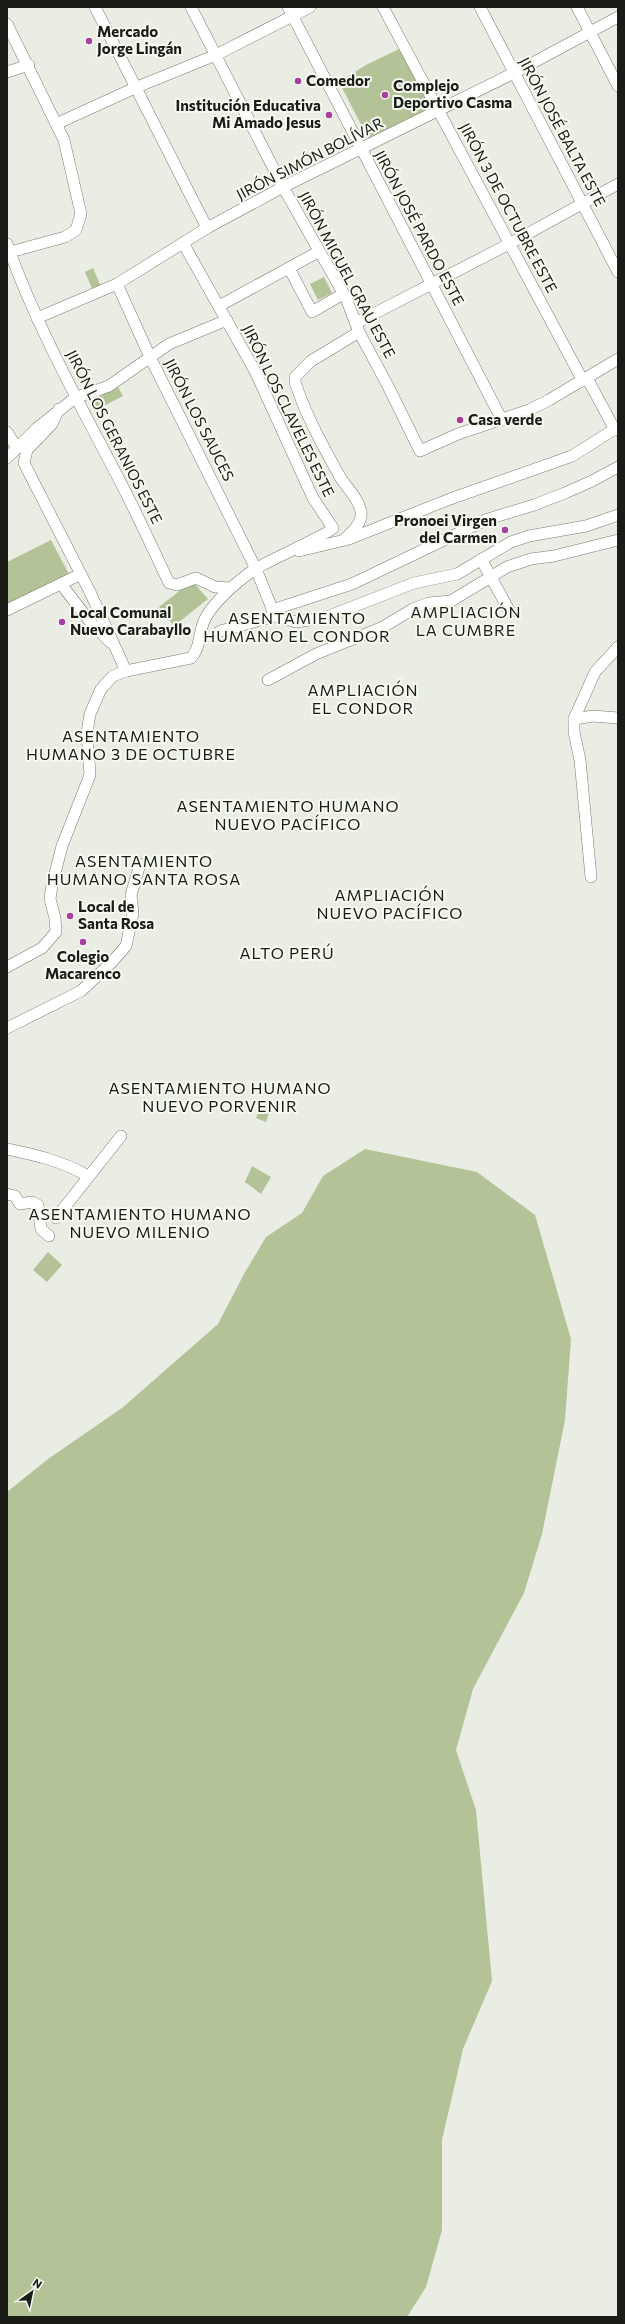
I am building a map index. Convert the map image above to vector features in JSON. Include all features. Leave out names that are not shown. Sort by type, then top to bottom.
[{"type":"street","points":[[95,7],[207,228]]},
{"type":"street","name":"JIRÓN MIGUEL GRAU ESTE","points":[[191,7],[283,187],[318,252],[343,294],[357,328],[420,451],[458,434],[502,420]]},
{"type":"street","points":[[56,124],[136,87],[216,55],[290,11],[310,7]]},
{"type":"street","name":"JIRÓN 3 DE OCTUBRE ESTE","points":[[383,7],[509,244],[585,380],[616,429]]},
{"type":"street","name":"JIRÓN JOSÉ BALTA ESTE","points":[[480,7],[618,272]]},
{"type":"street","points":[[577,7],[618,86]]},
{"type":"street","name":"JIRÓN JOSÉ PARDO ESTE","points":[[290,11],[502,420]]},
{"type":"street","name":"JIRÓN SIMÓN BOLÍVAR","points":[[37,318],[117,284],[207,228],[283,187],[361,150],[438,109],[514,73],[618,17]]},
{"type":"street","points":[[7,24],[29,65],[64,140],[80,208],[79,222],[76,230],[65,237],[8,248]]},
{"type":"street","points":[[7,72],[29,65]]},
{"type":"street","points":[[344,541],[357,526],[361,512],[358,503],[342,479],[310,422],[295,382],[295,377],[311,361],[357,328],[432,283],[509,244],[618,184]]},
{"type":"street","name":"JIRÓN LOS CLAVELES ESTE","points":[[183,243],[255,371],[313,498],[333,528],[323,535],[282,555]]},
{"type":"street","name":"JIRÓN LOS GERANIOS ESTE","points":[[8,248],[37,318],[76,398],[127,494],[169,584],[177,585],[196,578],[215,587],[230,588]]},
{"type":"street","points":[[219,306],[318,252]]},
{"type":"street","points":[[289,268],[312,312],[343,294]]},
{"type":"street","name":"JIRÓN LOS SAUCES","points":[[117,284],[150,357],[256,569],[274,613]]},
{"type":"street","points":[[7,458],[59,409],[76,398],[109,386],[158,351],[192,333],[227,320]]},
{"type":"street","points":[[502,420],[549,400],[618,359]]},
{"type":"street","points":[[59,409],[52,424],[27,450],[24,463],[81,574],[126,671]]},
{"type":"street","points":[[7,967],[34,953],[53,938],[56,926],[50,899],[52,885],[62,846],[90,775],[87,733],[90,714],[100,689],[114,676],[126,671],[191,658],[200,644],[202,626],[214,606],[230,588],[256,569],[282,555],[344,541],[457,496],[572,456],[616,429]]},
{"type":"street","points":[[7,432],[17,448]]},
{"type":"street","points":[[220,631],[352,584],[488,519],[534,505],[564,493],[592,481],[618,467]]},
{"type":"street","points":[[274,613],[296,622],[324,618],[414,583],[457,574],[511,542],[529,536],[586,526],[618,515]]},
{"type":"street","points":[[268,680],[316,654],[383,627],[413,609],[429,603],[451,601],[507,567],[531,559],[554,556],[618,540]]},
{"type":"street","points":[[481,559],[489,577],[510,612]]},
{"type":"street","points":[[7,610],[81,574]]},
{"type":"street","points":[[61,584],[91,623],[115,647]]},
{"type":"street","points":[[591,877],[580,760],[574,732],[574,719],[595,672],[618,647]]},
{"type":"street","points":[[574,719],[593,716],[618,718]]},
{"type":"street","points":[[7,1028],[81,991],[126,946],[133,913],[131,895],[140,864]]},
{"type":"street","points":[[56,1218],[121,1136]]},
{"type":"street","points":[[7,1148],[54,1159],[71,1166],[88,1176]]},
{"type":"street","points":[[7,1194],[15,1196],[20,1204],[32,1202],[38,1204],[41,1229],[49,1236]]},
{"type":"green space","name":"Complejo Deportivo Casma","points":[[399,49],[431,108],[369,140],[339,82],[366,65]]},
{"type":"green space","points":[[93,268],[101,287],[93,291],[85,272]]},
{"type":"green space","points":[[324,277],[332,293],[318,300],[310,284]]},
{"type":"green space","points":[[118,387],[123,396],[96,410],[91,401]]},
{"type":"green space","points":[[51,540],[70,576],[7,608],[7,562]]},
{"type":"green space","points":[[192,581],[208,599],[174,626],[159,607]]},
{"type":"green space","points":[[262,1102],[271,1106],[266,1122],[256,1118]]},
{"type":"green space","points":[[365,1149],[477,1172],[535,1215],[571,1339],[565,1420],[542,1534],[524,1593],[473,1689],[456,1750],[476,1810],[492,1981],[463,2049],[442,2140],[442,2230],[426,2287],[407,2317],[7,2317],[7,1492],[48,1459],[122,1408],[218,1324],[244,1274],[266,1237],[302,1213],[323,1176]]},
{"type":"green space","points":[[252,1166],[271,1177],[261,1194],[245,1182]]},
{"type":"green space","points":[[48,1252],[62,1265],[47,1282],[33,1270]]},
{"type":"place","name":"Mercado Jorge Lingán","points":[[89,41]]},
{"type":"place","name":"Comedor","points":[[298,81]]},
{"type":"place","name":"Complejo Deportivo Casma","points":[[385,95]]},
{"type":"place","name":"Institución Educativa Mi Amado Jesus","points":[[329,115]]},
{"type":"place","name":"Casa verde","points":[[460,420]]},
{"type":"place","name":"Pronoei Virgen del Carmen","points":[[505,530]]},
{"type":"place","name":"Local Comunal Nuevo Carabayllo","points":[[62,622]]},
{"type":"place","name":"Local de Santa Rosa","points":[[70,916]]},
{"type":"place","name":"Colegio Macarenco","points":[[83,942]]},
{"type":"district","name":"AMPLIACIÓN LA CUMBRE","points":[[466,621]]},
{"type":"district","name":"ASENTAMIENTO HUMANO EL CONDOR","points":[[297,627]]},
{"type":"district","name":"AMPLIACIÓN EL CONDOR","points":[[363,699]]},
{"type":"district","name":"ASENTAMIENTO HUMANO 3 DE OCTUBRE","points":[[131,745]]},
{"type":"district","name":"ASENTAMIENTO HUMANO NUEVO PACÍFICO","points":[[288,815]]},
{"type":"district","name":"ASENTAMIENTO HUMANO SANTA ROSA","points":[[144,870]]},
{"type":"district","name":"AMPLIACIÓN NUEVO PACÍFICO","points":[[390,904]]},
{"type":"district","name":"ALTO PERÚ","points":[[287,953]]},
{"type":"district","name":"ASENTAMIENTO HUMANO NUEVO PORVENIR","points":[[220,1097]]},
{"type":"district","name":"ASENTAMIENTO HUMANO NUEVO MILENIO","points":[[140,1223]]}]
